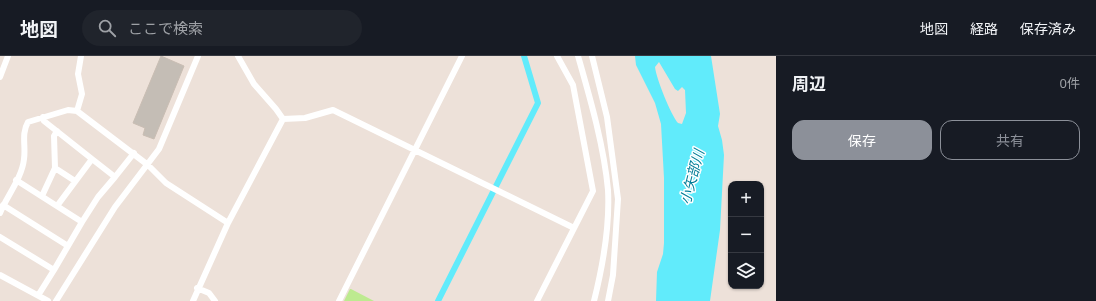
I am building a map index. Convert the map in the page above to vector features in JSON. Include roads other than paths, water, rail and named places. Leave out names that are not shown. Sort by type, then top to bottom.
[{"type":"street","points":[[0,77],[8,56]]},
{"type":"street","points":[[77,111],[82,94],[78,74],[81,56]]},
{"type":"street","points":[[238,56],[254,84],[276,108],[282,119]]},
{"type":"street","points":[[339,301],[462,56]]},
{"type":"street","points":[[537,301],[593,191],[573,85],[557,56]]},
{"type":"street","points":[[578,56],[595,116],[608,189],[607,225],[604,254],[594,301]]},
{"type":"street","points":[[592,56],[606,117],[618,199],[613,275],[608,301]]},
{"type":"street","points":[[56,301],[115,207],[159,149],[196,57]]},
{"type":"street","points":[[0,213],[16,180],[24,159],[24,129],[28,122],[68,110],[77,111],[134,153],[166,183],[228,222]]},
{"type":"street","points":[[282,119],[305,118],[333,110],[574,228]]},
{"type":"street","points":[[43,117],[44,121],[115,177]]},
{"type":"street","points":[[193,301],[197,288],[228,222],[282,119]]},
{"type":"street","points":[[42,196],[55,168],[54,136],[57,131]]},
{"type":"street","points":[[39,294],[98,197],[134,153]]},
{"type":"street","points":[[57,206],[92,159]]},
{"type":"street","points":[[55,168],[75,181]]},
{"type":"street","points":[[16,180],[82,222]]},
{"type":"street","points":[[3,205],[68,246]]},
{"type":"street","points":[[0,237],[54,270]]},
{"type":"street","points":[[0,275],[39,294],[48,301]]},
{"type":"street","points":[[197,288],[209,294],[215,301]]},
{"type":"water","name":"小矢部川","points":[[635,56],[711,56],[720,114],[718,126],[724,155],[720,230],[710,301],[656,301],[657,272],[663,254],[664,243],[664,178],[661,124],[655,103],[636,65]],"holes":[[[659,62],[675,89],[678,91],[682,87],[685,90],[686,113],[682,124],[678,123],[675,119],[661,87],[655,67]]]},
{"type":"waterway","points":[[438,301],[538,103],[524,56]]}]
